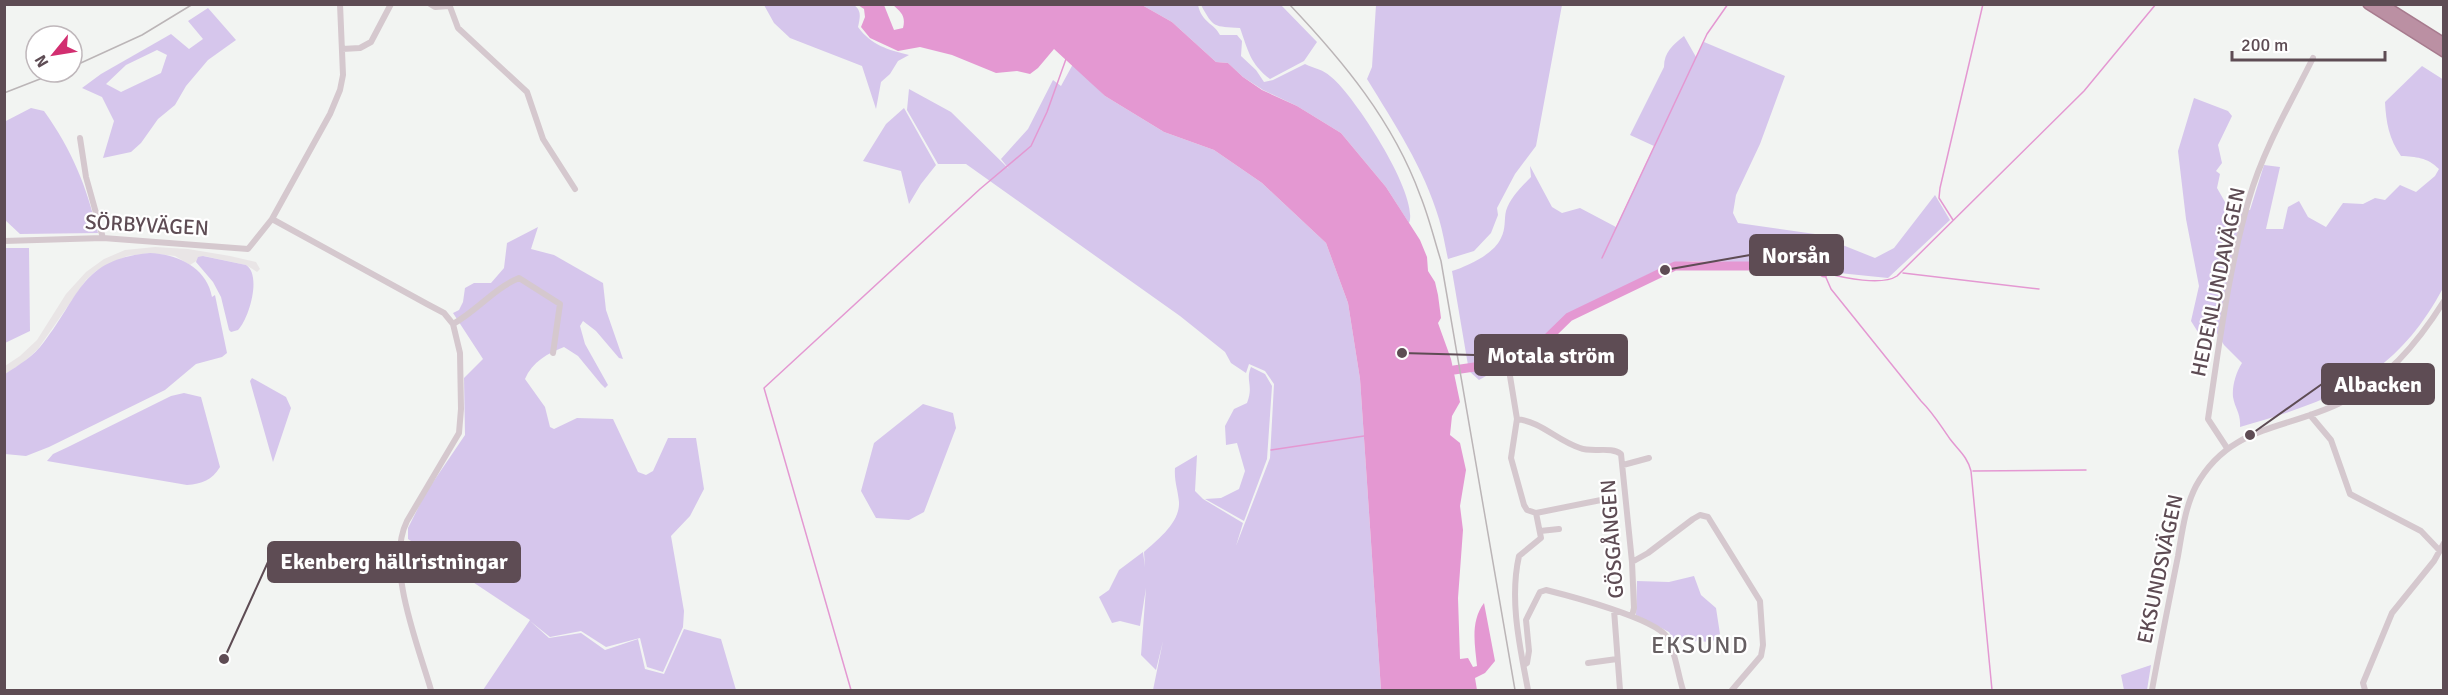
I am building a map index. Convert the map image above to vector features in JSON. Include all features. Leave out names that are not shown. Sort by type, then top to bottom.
[{"type":"highway","points":[[2368,4],[2444,52]]},
{"type":"highway","points":[[2382,4],[2444,44]]},
{"type":"street","name":"SÖRBYVÄGEN","points":[[4,241],[103,238],[248,249],[274,220],[337,99],[343,75],[340,4]]},
{"type":"street","points":[[342,49],[360,48],[371,42],[391,4]]},
{"type":"street","points":[[430,4],[435,8],[449,5],[458,28],[527,92],[543,139],[575,189]]},
{"type":"street","name":"HEDENLUNDAVÄGEN","points":[[2227,448],[2208,419],[2227,296],[2249,199],[2262,160],[2313,58]]},
{"type":"street","points":[[80,138],[86,177],[103,238]]},
{"type":"street","points":[[274,220],[418,298],[444,314],[453,324],[460,357],[459,433],[407,521],[402,532],[399,550],[405,597],[431,690]]},
{"type":"street","points":[[453,324],[467,316],[479,303],[520,275],[560,304],[553,353]]},
{"type":"street","name":"EKSUNDSVÄGEN","points":[[2152,690],[2188,505],[2204,473],[2227,448],[2261,430],[2310,415],[2357,394],[2386,373],[2419,339],[2444,301]]},
{"type":"street","points":[[1509,370],[1517,419],[1511,458],[1527,510],[1536,513],[1601,500]]},
{"type":"street","points":[[2310,415],[2331,440],[2350,494],[2421,531],[2440,551]]},
{"type":"street","points":[[1517,419],[1538,423],[1555,437],[1579,448],[1592,451],[1619,451],[1623,462],[1648,458]]},
{"type":"street","name":"GÖSGÅNGEN","points":[[1623,462],[1632,562],[1634,608],[1632,616]]},
{"type":"street","points":[[1528,690],[1516,614],[1517,562],[1519,556],[1541,538],[1536,513]]},
{"type":"street","points":[[1632,562],[1648,553],[1693,519],[1700,515],[1708,517],[1755,590],[1761,605],[1761,656],[1732,690]]},
{"type":"street","points":[[1540,531],[1559,529]]},
{"type":"street","points":[[2365,690],[2363,683],[2392,613],[2434,561],[2444,543]]},
{"type":"street","points":[[2434,561],[2444,564]]},
{"type":"street","points":[[1524,665],[1527,663],[1529,651],[1526,620],[1540,592],[1550,591],[1632,616],[1663,633],[1671,645],[1683,690]]},
{"type":"street","points":[[1614,610],[1620,690]]},
{"type":"street","points":[[1588,663],[1617,659]]},
{"type":"shaded area","points":[[764,5],[854,5],[860,17],[858,27],[868,38],[887,49],[909,55],[898,61],[890,74],[881,82],[876,109],[862,66],[790,38],[774,23]]},
{"type":"shaded area","points":[[858,5],[884,5],[894,30],[903,28],[904,20],[893,5],[1142,5],[1172,22],[1216,62],[1228,63],[1262,90],[1297,106],[1341,133],[1386,187],[1420,240],[1427,257],[1428,271],[1435,282],[1441,318],[1438,323],[1451,359],[1460,402],[1452,416],[1450,435],[1460,443],[1466,470],[1460,506],[1463,530],[1458,598],[1460,659],[1468,658],[1473,667],[1477,666],[1475,626],[1484,603],[1495,661],[1485,673],[1475,678],[1477,690],[1381,690],[1360,379],[1348,303],[1326,243],[1262,183],[1214,150],[1164,132],[1105,96],[1054,49],[1030,74],[1017,71],[996,73],[952,55],[920,47],[898,51],[870,38],[861,27],[865,17],[864,9]]},
{"type":"shaded area","points":[[1142,5],[1198,5],[1202,16],[1220,35],[1237,35],[1242,41],[1241,56],[1256,70],[1264,82],[1305,64],[1328,74],[1354,102],[1395,169],[1405,191],[1410,210],[1409,223],[1386,187],[1341,133],[1297,106],[1263,90],[1243,77],[1228,63],[1216,62],[1172,22]]},
{"type":"shaded area","points":[[1201,5],[1281,5],[1317,42],[1304,61],[1270,79],[1254,62],[1240,28],[1216,25]]},
{"type":"shaded area","points":[[1376,5],[1562,5],[1536,146],[1515,174],[1497,208],[1498,215],[1491,233],[1474,251],[1448,259],[1439,219],[1425,182],[1408,146],[1367,79],[1372,67]]},
{"type":"shaded area","points":[[208,8],[236,40],[208,60],[186,86],[175,105],[158,119],[141,143],[131,152],[103,158],[114,121],[102,97],[82,88],[101,74],[171,34],[189,49],[203,39],[188,21]],"holes":[[[157,50],[167,55],[161,73],[121,92],[106,84],[126,65]]]},
{"type":"shaded area","points":[[1684,36],[1696,57],[1704,42],[1785,76],[1760,144],[1736,195],[1733,213],[1738,223],[1815,234],[1875,258],[1894,248],[1935,195],[1950,220],[1888,278],[1839,273],[1815,264],[1693,261],[1672,263],[1568,314],[1533,350],[1492,363],[1493,372],[1479,380],[1469,371],[1452,271],[1480,259],[1498,244],[1504,231],[1505,214],[1510,201],[1531,177],[1530,166],[1552,207],[1562,213],[1580,208],[1616,227],[1654,146],[1630,135],[1664,67],[1667,53]]},
{"type":"shaded area","points":[[1073,64],[1105,96],[1164,132],[1214,150],[1262,183],[1326,243],[1348,303],[1360,379],[1381,690],[1153,690],[1163,641],[1156,670],[1141,655],[1146,588],[1140,626],[1120,621],[1112,623],[1099,597],[1109,590],[1119,570],[1143,552],[1145,567],[1144,552],[1167,530],[1176,517],[1179,502],[1175,468],[1197,455],[1195,491],[1203,499],[1243,523],[1236,546],[1270,458],[1274,384],[1265,371],[1249,364],[1246,373],[1231,363],[1225,352],[1180,316],[966,164],[938,164],[907,110],[909,89],[951,112],[1009,169],[1001,159],[1028,129],[1053,80],[1061,86]]},
{"type":"shaded area","points":[[2422,66],[2444,80],[2443,288],[2424,319],[2404,344],[2358,381],[2304,407],[2240,427],[2240,418],[2233,393],[2235,379],[2242,363],[2224,345],[2215,330],[2201,337],[2191,321],[2199,286],[2186,219],[2178,151],[2194,98],[2228,111],[2232,116],[2218,145],[2222,163],[2216,171],[2220,174],[2217,188],[2225,202],[2250,210],[2264,165],[2280,167],[2266,229],[2283,229],[2288,207],[2299,201],[2308,217],[2326,227],[2343,203],[2363,204],[2375,198],[2385,200],[2400,185],[2416,192],[2435,176],[2439,169],[2430,162],[2416,157],[2401,156],[2391,137],[2386,116],[2385,102]]},
{"type":"shaded area","points":[[31,108],[44,111],[71,155],[89,199],[98,233],[20,234],[4,219],[4,122]]},
{"type":"shaded area","points":[[904,108],[936,165],[909,204],[901,171],[863,161],[886,124]]},
{"type":"shaded area","points":[[538,227],[531,249],[554,255],[603,283],[606,310],[623,359],[619,358],[596,331],[583,321],[580,326],[585,344],[608,385],[605,388],[578,356],[564,347],[546,355],[536,363],[525,379],[545,407],[550,427],[554,429],[577,418],[613,419],[638,472],[646,475],[653,471],[668,438],[696,438],[704,489],[690,516],[671,536],[684,611],[683,627],[663,672],[647,667],[640,638],[606,647],[581,631],[550,637],[530,621],[549,638],[581,633],[605,650],[638,639],[645,669],[664,674],[684,629],[721,639],[736,690],[483,690],[530,620],[408,539],[408,528],[425,494],[465,435],[464,378],[483,359],[453,313],[459,310],[463,302],[465,288],[474,283],[491,283],[504,268],[507,243]]},
{"type":"shaded area","points":[[155,247],[188,249],[230,256],[256,262],[260,269],[257,272],[246,265],[204,256],[190,265],[175,256],[150,253],[127,256],[96,271],[86,280],[38,349],[24,362],[5,374],[5,366],[37,340],[66,294],[86,272],[104,259],[125,250]]},
{"type":"shaded area","points":[[4,248],[29,248],[30,331],[5,343]]},
{"type":"shaded area","points":[[150,253],[180,259],[197,270],[204,278],[212,297],[215,295],[227,353],[222,357],[196,364],[165,390],[49,447],[26,456],[5,454],[5,374],[36,352],[75,295],[96,272],[109,263]]},
{"type":"shaded area","points":[[203,256],[246,265],[251,270],[253,287],[250,307],[238,330],[231,332],[229,330],[221,297],[213,282],[196,262],[198,257]]},
{"type":"shaded area","points":[[1251,367],[1265,374],[1272,386],[1267,459],[1244,521],[1205,499],[1221,498],[1239,489],[1245,471],[1237,443],[1226,445],[1225,426],[1234,409],[1247,403]]},
{"type":"shaded area","points":[[252,378],[286,397],[291,408],[273,462],[250,381]]},
{"type":"shaded area","points":[[184,393],[201,397],[220,467],[206,480],[187,485],[47,461],[53,454],[171,396]]},
{"type":"shaded area","points":[[923,404],[953,413],[956,428],[924,512],[909,520],[876,518],[861,491],[874,443]]},
{"type":"shaded area","points":[[1694,576],[1701,595],[1716,608],[1720,634],[1712,642],[1674,640],[1669,632],[1636,615],[1637,581],[1669,582]]},
{"type":"shaded area","points":[[2151,665],[2147,690],[2124,690],[2121,675]]},
{"type":"waterway","points":[[1602,258],[1707,34],[1728,4]]},
{"type":"waterway","points":[[1953,220],[1939,198],[1940,188],[1983,4]]},
{"type":"waterway","points":[[1826,273],[1873,281],[1897,276],[2084,91],[2156,4]]},
{"type":"waterway","points":[[851,690],[764,388],[980,189],[1031,146],[1047,112],[1066,59]]},
{"type":"waterway","points":[[1454,370],[1515,361],[1530,355],[1569,317],[1675,266],[1814,266],[1824,273]]},
{"type":"waterway","points":[[1824,273],[1831,289],[1933,415],[1965,457],[1969,466],[1992,690]]},
{"type":"waterway","points":[[1903,273],[2039,289]]},
{"type":"waterway","points":[[1271,450],[1364,436]]},
{"type":"waterway","points":[[1973,471],[2086,470]]},
{"type":"railway","points":[[84,62],[142,35],[193,4]]},
{"type":"railway","points":[[1289,4],[1347,70],[1381,117],[1409,168],[1426,212],[1441,261],[1515,690]]},
{"type":"railway","points":[[4,93],[27,84]]},
{"type":"place","name":"Norsån","points":[[1665,270]]},
{"type":"place","name":"Motala ström","points":[[1402,353]]},
{"type":"place","name":"Albacken","points":[[2250,435]]},
{"type":"place","name":"Ekenberg hällristningar","points":[[224,659]]},
{"type":"district","name":"EKSUND","points":[[1700,645]]}]
